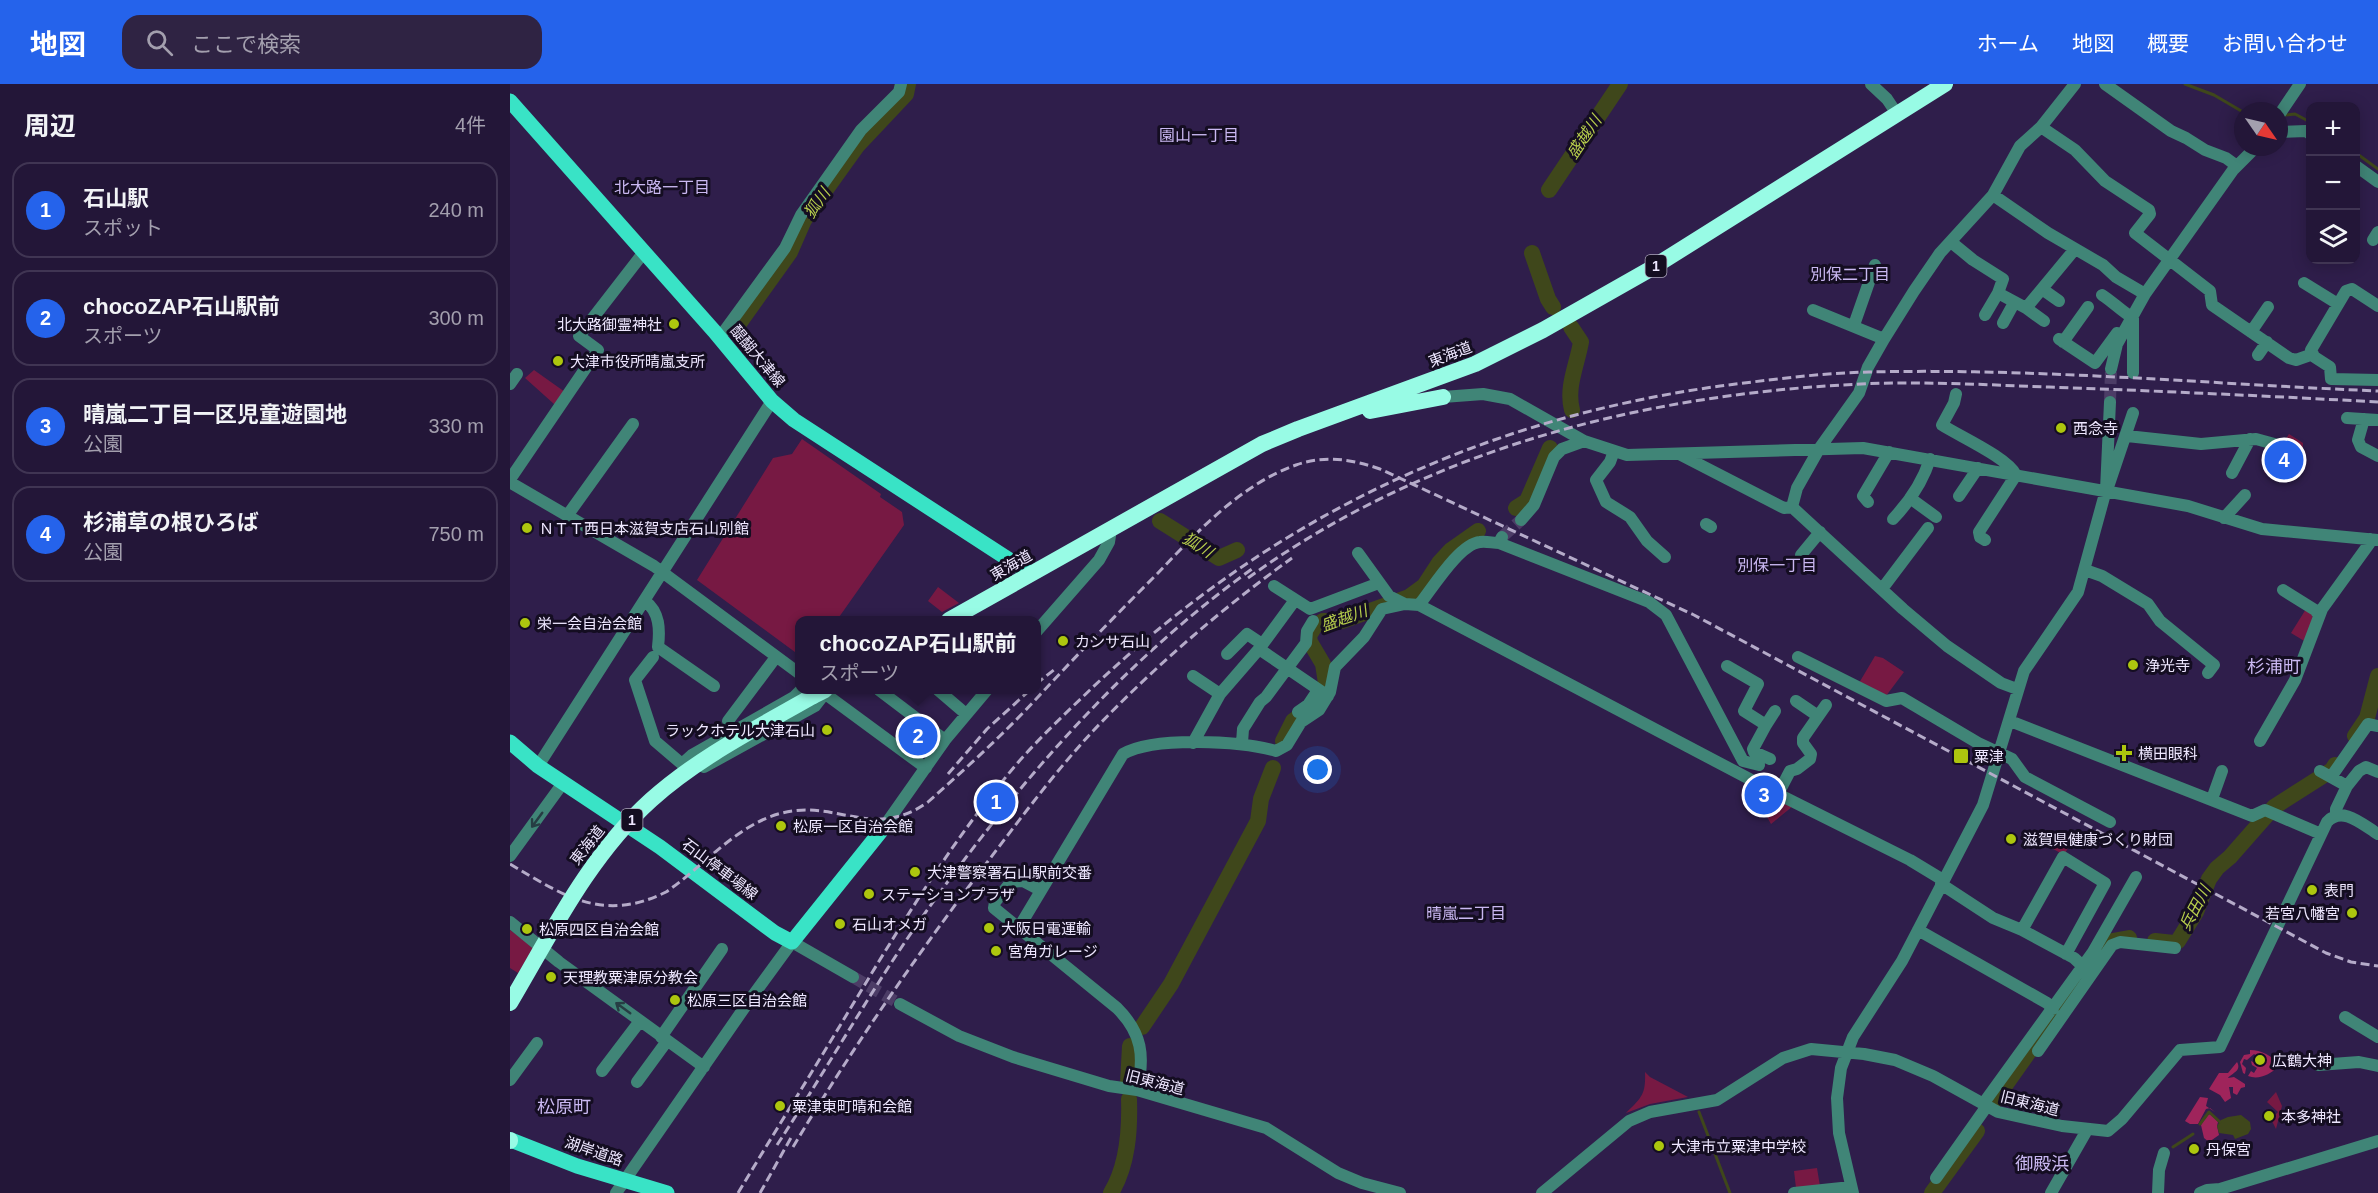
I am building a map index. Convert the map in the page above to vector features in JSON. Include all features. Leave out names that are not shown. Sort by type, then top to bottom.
[{"type":"highway","name":"東海道","points":[[957,616],[1262,444],[1505,350],[1647,271],[1945,84]]},
{"type":"highway","points":[[1435,379],[1432,389],[1434,393],[1443,397]]},
{"type":"highway","points":[[1401,392],[1443,397]]},
{"type":"highway","points":[[1347,411],[1378,410],[1443,397]]},
{"type":"highway","name":"東海道","points":[[510,1003],[584,879],[609,845],[635,816],[666,787],[709,756],[808,694]]},
{"type":"main road","name":"醍醐大津線","points":[[510,101],[720,338],[772,401],[794,420],[1031,574]]},
{"type":"main road","name":"石山停車場線","points":[[510,742],[538,766],[683,864],[775,933],[792,942]]},
{"type":"main road","points":[[792,942],[881,831]]},
{"type":"main road","name":"湖岸道路","points":[[510,1140],[577,1166],[620,1187],[667,1193]]},
{"type":"street","points":[[720,338],[785,248],[801,215],[861,130],[899,92],[901,84]]},
{"type":"street","points":[[1871,84],[1887,99],[1897,114]]},
{"type":"street","points":[[1792,507],[1797,488],[1819,449],[1859,393],[1868,367],[1884,339],[1940,253],[1993,195],[2020,146],[2041,127],[2075,84]]},
{"type":"street","points":[[2105,84],[2171,131],[2238,166]]},
{"type":"street","points":[[2288,102],[2300,84]]},
{"type":"street","points":[[2041,127],[2075,150],[2105,182],[2149,210],[2150,214],[2135,233],[2210,291],[2212,305],[2289,358],[2296,360],[2313,354]]},
{"type":"street","points":[[2288,131],[2306,130]]},
{"type":"street","points":[[2110,366],[2117,344],[2145,294],[2247,156]]},
{"type":"street","points":[[2360,169],[2378,182]]},
{"type":"street","points":[[1993,195],[2145,294]]},
{"type":"street","points":[[1951,242],[1973,260],[2003,279],[1985,315]]},
{"type":"street","points":[[2003,323],[2042,289],[2074,249]]},
{"type":"street","points":[[644,252],[579,336],[598,350],[511,478],[510,483],[663,573],[795,670]]},
{"type":"street","points":[[1854,325],[1875,265]]},
{"type":"street","points":[[2304,284],[2338,304]]},
{"type":"street","points":[[2042,289],[2059,301]]},
{"type":"street","points":[[2378,306],[2352,289],[2346,291],[2311,350],[2330,368],[2331,379],[2378,380]]},
{"type":"street","points":[[1998,293],[2044,321]]},
{"type":"street","points":[[2102,295],[2129,320],[2133,373]]},
{"type":"street","points":[[2088,307],[2061,341],[2095,363],[2129,320]]},
{"type":"street","points":[[2251,332],[2268,307]]},
{"type":"street","points":[[1813,310],[1884,339]]},
{"type":"street","points":[[2258,355],[2267,342]]},
{"type":"street","points":[[1443,397],[1483,394],[1510,399],[1584,441],[1626,455],[1863,448],[2188,506],[2262,529],[2376,540]]},
{"type":"street","points":[[1956,394],[1954,403],[1942,425],[1997,456],[2012,467],[2016,475]]},
{"type":"street","points":[[538,766],[772,401]]},
{"type":"street","points":[[2106,490],[2110,402]]},
{"type":"street","points":[[1794,1193],[1852,1190],[1841,1146],[1837,1108],[1841,1068],[1847,1051],[1853,1037],[1899,966],[1983,805],[2010,721],[2017,689],[2026,668],[2078,592],[2106,490],[2127,436],[2133,412]]},
{"type":"street","points":[[2347,418],[2378,420]]},
{"type":"street","points":[[2364,419],[2358,440],[2361,447],[2378,456]]},
{"type":"street","points":[[567,516],[633,424]]},
{"type":"street","points":[[2127,436],[2201,444],[2250,439],[2278,446]]},
{"type":"street","points":[[2232,473],[2250,439]]},
{"type":"street","points":[[1521,520],[1534,505],[1554,457],[1562,449],[1584,441]]},
{"type":"street","points":[[1614,451],[1610,462],[1596,480],[1606,502],[1630,517],[1647,541],[1665,557]]},
{"type":"street","points":[[1868,502],[1863,496],[1889,452]]},
{"type":"street","points":[[1677,453],[1784,508],[1792,507],[1947,646],[2001,683],[2017,689]]},
{"type":"street","points":[[1893,519],[1910,498],[1930,459]]},
{"type":"street","points":[[1959,496],[1978,468]]},
{"type":"street","points":[[1985,540],[1980,537],[1979,532],[2016,475]]},
{"type":"street","points":[[2224,518],[2244,495]]},
{"type":"street","points":[[1882,589],[1934,519],[1910,498]]},
{"type":"street","points":[[1041,626],[1099,560],[1109,542],[1111,529]]},
{"type":"street","points":[[1801,555],[1820,532]]},
{"type":"street","points":[[1419,605],[1454,559],[1465,549],[1478,542],[1500,540],[1638,597],[1659,608],[1666,615],[1743,761],[1761,758]]},
{"type":"street","points":[[2260,741],[2295,680],[2319,615],[2369,544],[2376,540]]},
{"type":"street","points":[[1358,553],[1379,583],[1400,602]]},
{"type":"street","points":[[2085,570],[2102,576],[2148,604],[2160,621],[2214,664],[2208,673]]},
{"type":"street","points":[[1274,586],[1310,609],[1379,583]]},
{"type":"street","points":[[2283,590],[2315,610],[2319,615]]},
{"type":"street","points":[[1193,742],[1220,694],[1261,647],[1295,600]]},
{"type":"street","points":[[645,601],[651,605],[657,615],[658,647],[714,686]]},
{"type":"street","points":[[1018,929],[1123,754],[1160,745],[1193,742],[1242,744],[1276,751],[1282,748],[1287,745],[1296,727],[1319,710],[1323,693],[1335,667],[1364,637],[1382,609],[1400,602],[1419,605],[1512,656],[1902,856],[1993,918],[2022,930],[2066,954],[2087,971]]},
{"type":"street","points":[[1242,744],[1243,729],[1260,702],[1306,643],[1307,631],[1313,621]]},
{"type":"street","points":[[1227,654],[1247,634],[1286,669],[1323,693]]},
{"type":"street","points":[[652,657],[635,680],[655,741],[684,767],[700,768],[715,762],[815,706],[822,697],[818,694]]},
{"type":"street","points":[[728,721],[776,657]]},
{"type":"street","points":[[1798,657],[1886,701],[1902,698],[1977,744],[2014,761],[2025,777],[2110,822]]},
{"type":"street","points":[[1727,666],[1758,684],[1744,711],[1766,725]]},
{"type":"street","points":[[1193,676],[1220,694]]},
{"type":"street","points":[[1298,712],[1323,693]]},
{"type":"street","points":[[510,1003],[591,867],[650,800],[715,741],[807,694]]},
{"type":"street","points":[[817,694],[926,768]]},
{"type":"street","points":[[884,694],[945,740]]},
{"type":"street","points":[[943,694],[966,714]]},
{"type":"street","points":[[881,831],[945,740],[984,694]]},
{"type":"street","points":[[1796,701],[1818,716]]},
{"type":"street","points":[[1778,794],[1790,771],[1797,769],[1810,759],[1811,754],[1803,743],[1803,738],[1826,705]]},
{"type":"street","points":[[1757,783],[1761,758],[1753,748],[1775,711]]},
{"type":"street","points":[[2010,721],[2252,816],[2269,811],[2321,834]]},
{"type":"street","points":[[2378,726],[2368,724],[2326,775],[2347,786],[2359,771],[2366,767],[2378,772]]},
{"type":"street","points":[[1734,730],[1747,753],[1761,758]]},
{"type":"street","points":[[1735,771],[1742,758]]},
{"type":"street","points":[[2212,799],[2222,771]]},
{"type":"street","points":[[510,856],[563,783]]},
{"type":"street","name":"旧東海道","points":[[1542,1193],[1619,1127],[1639,1116],[1717,1100],[1794,1053],[1821,1048],[1895,1060],[1933,1076],[1985,1105],[2015,1116],[2087,1130],[2108,1131],[2114,1127],[2180,1050],[2220,1047],[2321,834],[2327,822],[2336,814],[2336,809],[2347,786]]},
{"type":"street","points":[[2336,814],[2346,815],[2378,834]]},
{"type":"street","points":[[2022,930],[2062,857],[2105,883],[2066,954]]},
{"type":"street","points":[[2038,1052],[2087,971],[2136,877]]},
{"type":"street","points":[[1040,890],[1027,883],[1014,881],[1008,883],[995,902],[996,911],[1117,1008],[1134,1027],[1141,1058],[1137,1089]]},
{"type":"street","points":[[510,922],[542,949],[704,1067]]},
{"type":"street","points":[[1918,930],[2047,1003],[2053,1009]]},
{"type":"street","points":[[620,1187],[792,942],[853,977]]},
{"type":"street","points":[[1936,1178],[2053,1009],[2112,945],[2120,942],[2175,948]]},
{"type":"street","points":[[637,1082],[723,949]]},
{"type":"street","name":"旧東海道","points":[[900,1004],[939,1027],[974,1043],[1109,1086],[1137,1089],[1266,1128],[1338,1173],[1362,1183],[1400,1193]]},
{"type":"street","points":[[2345,1017],[2378,1037]]},
{"type":"street","points":[[602,1071],[640,1021]]},
{"type":"street","points":[[510,1080],[537,1043]]},
{"type":"street","points":[[2318,1065],[2358,1062],[2378,1066]]},
{"type":"street","points":[[2051,1193],[2087,1130]]},
{"type":"street","points":[[2200,1193],[2207,1190],[2218,1191],[2378,1141]]},
{"type":"street","points":[[2158,1193],[2159,1170],[2164,1154]]},
{"type":"shaded area","points":[[534,370],[565,392],[557,404],[554,404],[525,378]]},
{"type":"shaded area","points":[[2289,434],[2303,443],[2303,448],[2283,478],[2278,480],[2264,472]]},
{"type":"shaded area","points":[[802,439],[881,494],[880,497],[902,512],[904,525],[840,616],[795,616],[795,652],[697,580],[773,458],[792,454]]},
{"type":"shaded area","points":[[938,587],[959,603],[942,612],[928,601]]},
{"type":"shaded area","points":[[2306,609],[2311,612],[2314,620],[2306,642],[2291,633]]},
{"type":"shaded area","points":[[1875,656],[1883,658],[1904,672],[1886,696],[1859,683]]},
{"type":"shaded area","points":[[1749,785],[1793,806],[1771,824]]},
{"type":"shaded area","points":[[2053,833],[2071,843],[2064,855],[2046,845]]},
{"type":"shaded area","points":[[510,930],[534,947],[518,973],[510,968]]},
{"type":"shaded area","points":[[2250,1050],[2267,1054],[2278,1066],[2264,1076],[2248,1076],[2257,1068],[2252,1065],[2251,1061],[2261,1066],[2264,1061],[2254,1054],[2247,1060],[2244,1059],[2242,1064],[2246,1068],[2245,1074],[2243,1073],[2240,1062],[2244,1055],[2250,1054]]},
{"type":"shaded area","points":[[2237,1062],[2237,1070],[2228,1078],[2234,1077],[2245,1084],[2245,1087],[2241,1088],[2237,1095],[2233,1093],[2233,1087],[2229,1087],[2231,1098],[2225,1102],[2220,1095],[2209,1089],[2219,1073],[2228,1073]]},
{"type":"shaded area","points":[[1645,1072],[1650,1077],[1688,1097],[1650,1104],[1626,1113],[1642,1096]]},
{"type":"shaded area","points":[[2276,1092],[2282,1106],[2276,1129],[2271,1119],[2278,1112],[2267,1102]]},
{"type":"shaded area","points":[[2200,1097],[2208,1098],[2206,1106],[2209,1108],[2206,1109],[2198,1124],[2190,1124],[2185,1121]]},
{"type":"shaded area","points":[[2211,1114],[2218,1122],[2219,1135],[2209,1142],[2204,1138],[2201,1125],[2207,1115]]},
{"type":"shaded area","points":[[2241,1115],[2250,1122],[2251,1129],[2248,1134],[2235,1139],[2233,1135],[2219,1133],[2217,1126],[2221,1120]]},
{"type":"shaded area","points":[[1817,1168],[1820,1186],[1796,1188],[1794,1171]]},
{"type":"waterway","name":"狐川","points":[[735,329],[790,252],[804,220],[857,146],[906,94],[908,84]]},
{"type":"waterway","name":"盛越川","points":[[1549,190],[1620,84]]},
{"type":"waterway","name":"兵田川","points":[[2185,84],[2214,95],[2234,107]]},
{"type":"waterway","name":"兵田川","points":[[2288,115],[2295,114],[2306,120]]},
{"type":"waterway","name":"兵田川","points":[[2360,156],[2378,169]]},
{"type":"waterway","name":"盛越川","points":[[1532,253],[1553,307]]},
{"type":"waterway","name":"盛越川","points":[[1571,327],[1581,342],[1571,384],[1572,410]]},
{"type":"waterway","name":"盛越川","points":[[1516,508],[1527,501],[1550,448]]},
{"type":"waterway","name":"狐川","points":[[1160,521],[1219,558],[1237,550]]},
{"type":"waterway","name":"盛越川","points":[[1283,741],[1293,721],[1315,705],[1326,683],[1323,664],[1310,642],[1309,636],[1315,626],[1323,621],[1342,621],[1409,597],[1424,586],[1439,563],[1451,550],[1478,531]]},
{"type":"waterway","name":"兵田川","points":[[2355,736],[2367,718],[2378,676]]},
{"type":"waterway","name":"兵田川","points":[[2155,941],[2174,943],[2178,941],[2196,912],[2209,879],[2217,868],[2230,857],[2274,807],[2332,770],[2335,765]]},
{"type":"waterway","name":"盛越川","points":[[1142,1027],[1171,984],[1258,821],[1261,799],[1273,768]]},
{"type":"waterway","name":"兵田川","points":[[1994,1101],[2107,942],[2129,938]]},
{"type":"waterway","name":"盛越川","points":[[1128,1083],[1130,1046]]},
{"type":"waterway","name":"盛越川","points":[[1111,1193],[1121,1171],[1127,1147],[1129,1099]]},
{"type":"waterway","points":[[1699,1112],[1730,1193]]},
{"type":"waterway","points":[[2200,1124],[2209,1112],[2220,1122]]},
{"type":"waterway","name":"兵田川","points":[[1932,1193],[1977,1131]]},
{"type":"waterway","points":[[2173,1147],[2193,1134]]},
{"type":"tunnel","points":[[2110,402],[2111,369]]},
{"type":"tunnel","points":[[1502,537],[1521,520]]},
{"type":"tunnel","points":[[853,977],[900,1004]]},
{"type":"railway","points":[[738,1193],[926,887],[991,795],[1024,756],[1092,688],[1160,628],[1231,574],[1305,527],[1382,486],[1461,452],[1544,424],[1631,402],[1720,386],[1813,375],[1869,372],[1996,372],[2378,391]]},
{"type":"railway","points":[[1248,578],[1317,533],[1389,495],[1463,463],[1540,436],[1618,416],[1698,400],[1779,390],[1908,383],[2131,390],[2378,402]]},
{"type":"railway","points":[[1041,694],[1187,542],[1238,497],[1276,473],[1296,465],[1328,459],[1359,463],[1380,469],[1694,615],[2326,953],[2351,962],[2378,966]]},
{"type":"railway","points":[[793,1147],[860,1040],[932,937],[1064,764],[1093,731],[1164,662],[1214,619],[1292,558]]},
{"type":"railway","points":[[777,1145],[918,923],[991,825],[1070,732],[1113,688],[1203,606],[1252,569]]},
{"type":"railway","points":[[1041,680],[1055,669]]},
{"type":"railway","points":[[948,774],[987,729],[1026,694]]},
{"type":"railway","points":[[510,864],[548,886],[585,902],[623,905],[643,901],[666,892],[750,826],[782,813],[802,810],[820,811],[872,819],[890,818],[908,813],[928,802],[1041,694]]},
{"type":"railway","points":[[760,1193],[792,1136]]},
{"type":"place","name":"北大路御霊神社","points":[[674,324]]},
{"type":"place","name":"大津市役所晴嵐支所","points":[[558,361]]},
{"type":"place","name":"西念寺","points":[[2061,428]]},
{"type":"place","name":"杉浦草の根ひろば","points":[[2284,460]]},
{"type":"place","name":"ＮＴＴ西日本滋賀支店石山別館","points":[[527,528]]},
{"type":"place","name":"栄一会自治会館","points":[[525,623]]},
{"type":"place","name":"カンサ石山","points":[[1063,641]]},
{"type":"place","name":"浄光寺","points":[[2133,665]]},
{"type":"place","name":"ラックホテル大津石山","points":[[827,730]]},
{"type":"place","name":"chocoZAP石山駅前","points":[[918,736]]},
{"type":"place","name":"横田眼科","points":[[2124,753]]},
{"type":"place","name":"粟津","points":[[1961,756]]},
{"type":"place","name":"晴嵐二丁目一区児童遊園地","points":[[1764,795]]},
{"type":"place","name":"石山駅","points":[[996,802]]},
{"type":"place","name":"松原一区自治会館","points":[[781,826]]},
{"type":"place","name":"滋賀県健康づくり財団","points":[[2011,839]]},
{"type":"place","name":"大津警察署石山駅前交番","points":[[915,872]]},
{"type":"place","name":"表門","points":[[2312,890]]},
{"type":"place","name":"ステーションプラザ","points":[[869,894]]},
{"type":"place","name":"若宮八幡宮","points":[[2352,913]]},
{"type":"place","name":"石山オメガ","points":[[840,924]]},
{"type":"place","name":"大阪日電運輸","points":[[989,928]]},
{"type":"place","name":"松原四区自治会館","points":[[527,929]]},
{"type":"place","name":"宮角ガレージ","points":[[996,951]]},
{"type":"place","name":"天理教粟津原分教会","points":[[551,977]]},
{"type":"place","name":"松原三区自治会館","points":[[675,1000]]},
{"type":"place","name":"広鶴大神","points":[[2260,1060]]},
{"type":"place","name":"粟津東町晴和会館","points":[[780,1106]]},
{"type":"place","name":"本多神社","points":[[2269,1116]]},
{"type":"place","name":"大津市立粟津中学校","points":[[1659,1146]]},
{"type":"place","name":"丹保宮","points":[[2194,1149]]},
{"type":"district","name":"園山一丁目","points":[[1199,135]]},
{"type":"district","name":"北大路一丁目","points":[[662,187]]},
{"type":"district","name":"別保二丁目","points":[[1850,274]]},
{"type":"district","name":"別保一丁目","points":[[1777,565]]},
{"type":"district","name":"杉浦町","points":[[2274,667]]},
{"type":"district","name":"晴嵐二丁目","points":[[1466,913]]},
{"type":"district","name":"松原町","points":[[564,1107]]},
{"type":"district","name":"御殿浜","points":[[2042,1164]]}]
